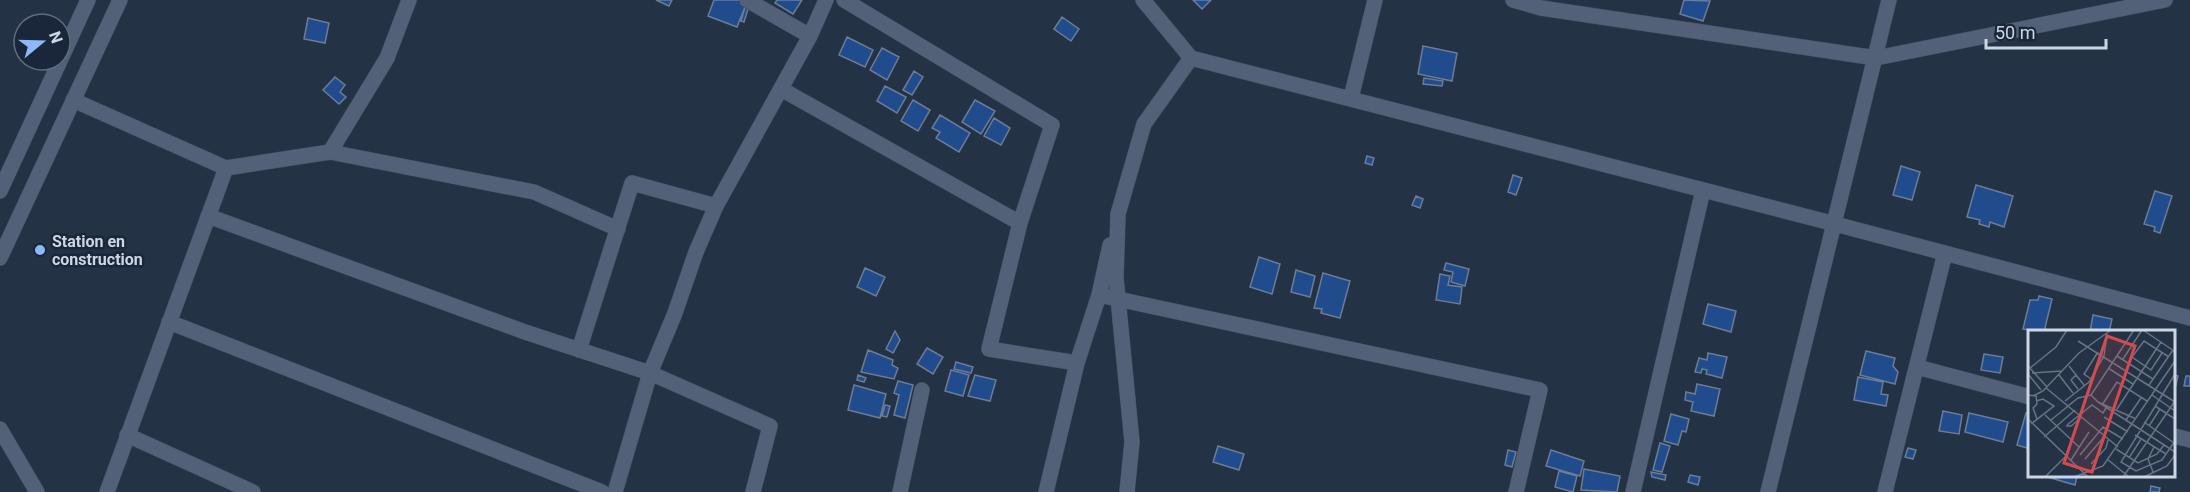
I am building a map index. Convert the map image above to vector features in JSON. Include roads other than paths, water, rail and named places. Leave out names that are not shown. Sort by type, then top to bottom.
[{"type":"street","points":[[0,191],[88,0]]},
{"type":"street","points":[[0,258],[120,0]]},
{"type":"street","points":[[330,152],[387,58],[410,0]]},
{"type":"street","points":[[747,0],[810,36]]},
{"type":"street","points":[[615,492],[650,373],[675,313],[696,252],[716,206],[810,36],[826,0]]},
{"type":"street","points":[[844,0],[1052,125],[1020,223],[989,349],[1077,363]]},
{"type":"street","points":[[1143,0],[1191,58],[2190,318]]},
{"type":"street","points":[[1351,98],[1375,0]]},
{"type":"street","points":[[1513,0],[1541,8],[1876,58],[2165,0]]},
{"type":"street","points":[[1768,492],[1889,0]]},
{"type":"street","points":[[1046,492],[1077,363],[1099,295],[1118,213],[1143,124],[1191,58]]},
{"type":"street","points":[[781,89],[1020,223]]},
{"type":"street","points":[[73,100],[225,168],[330,152],[534,192],[618,229]]},
{"type":"street","points":[[106,492],[225,168]]},
{"type":"street","points":[[579,350],[632,183],[716,206]]},
{"type":"street","points":[[1633,492],[1703,190]]},
{"type":"street","points":[[1118,213],[1116,278],[1132,442],[1127,492]]},
{"type":"street","points":[[208,216],[579,350],[650,373],[770,426],[753,492]]},
{"type":"street","points":[[1886,492],[1945,253]]},
{"type":"street","points":[[1099,295],[1540,390],[1516,492]]},
{"type":"street","points":[[169,322],[602,492]]},
{"type":"street","points":[[1917,367],[2028,396]]},
{"type":"street","points":[[900,492],[922,390]]},
{"type":"street","points":[[0,429],[37,492]]},
{"type":"street","points":[[127,435],[253,492]]},
{"type":"street","points":[[2175,435],[2190,440]]},
{"type":"place","name":"Station en construction","points":[[40,250]]}]
